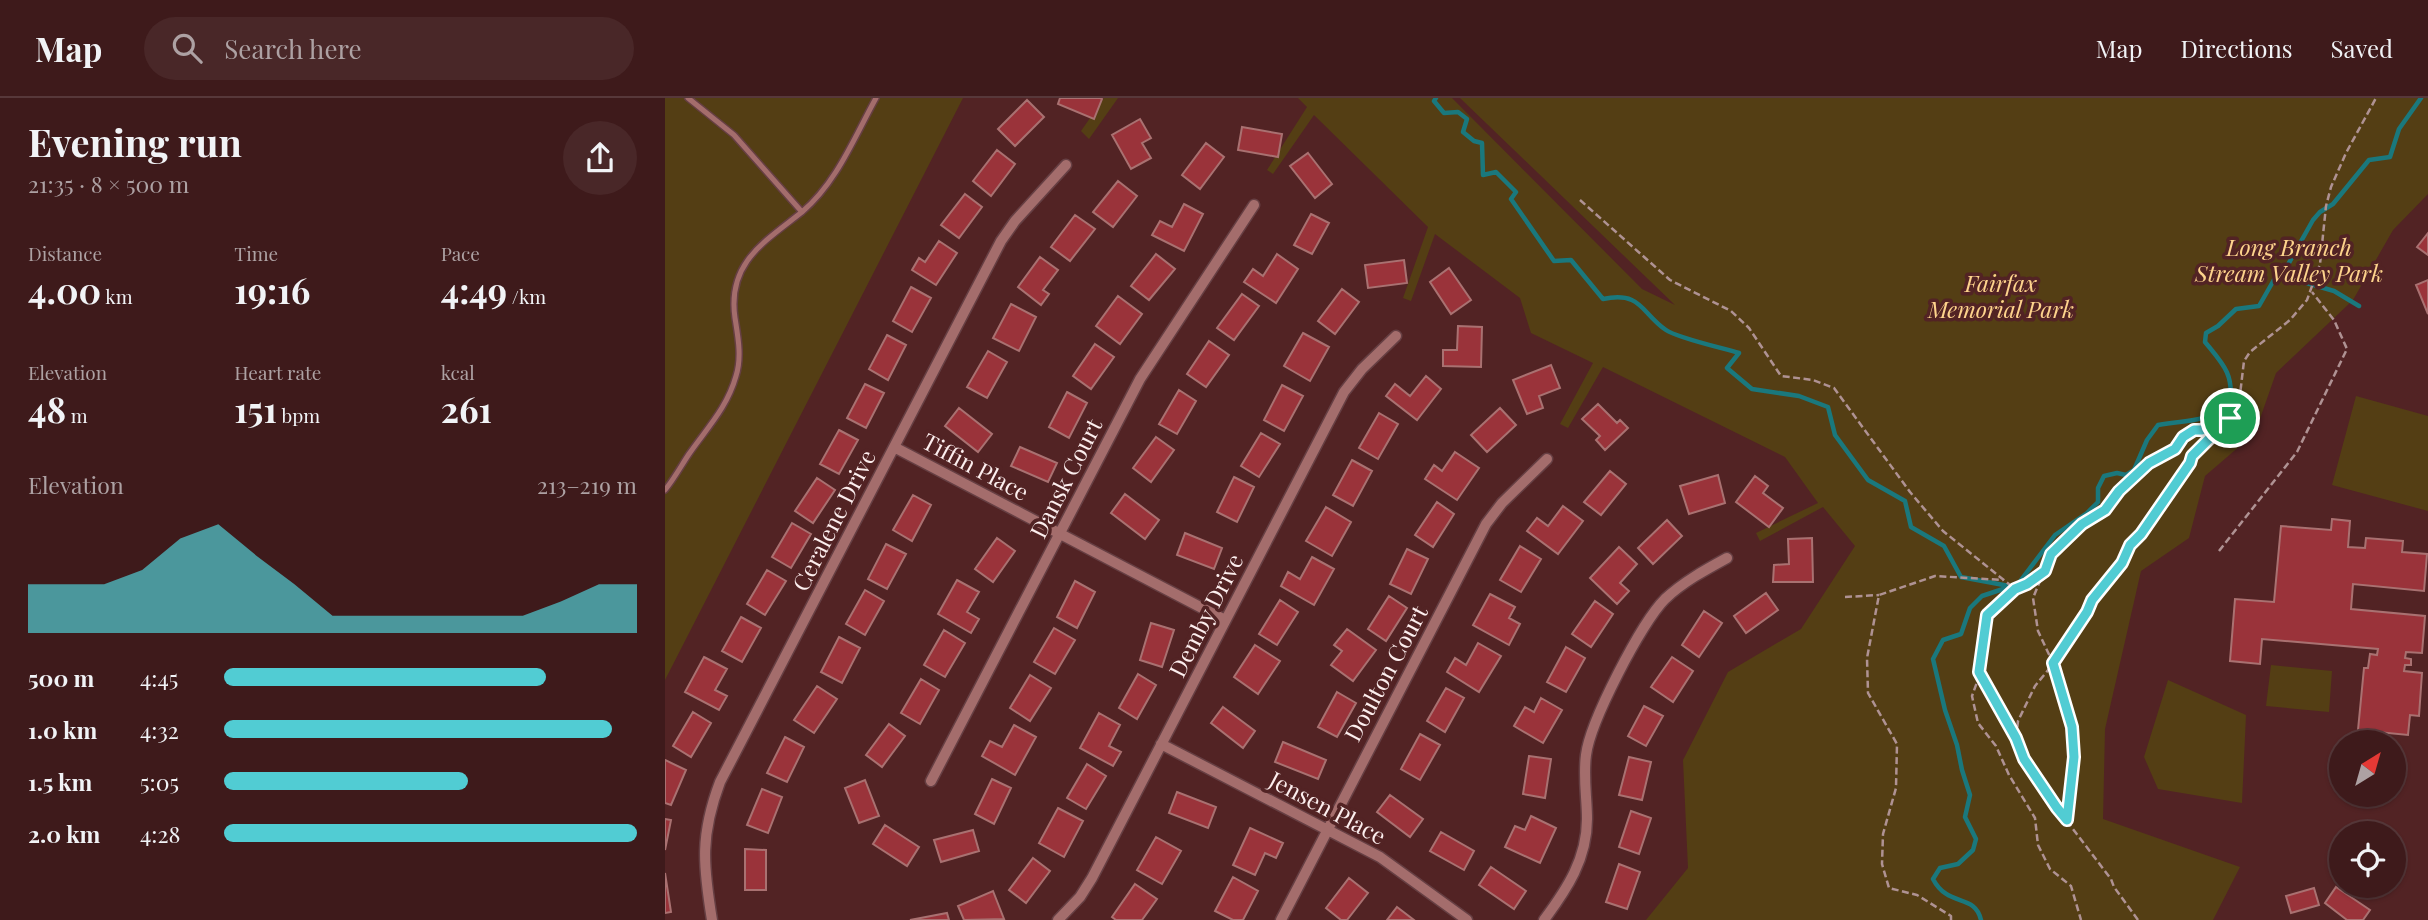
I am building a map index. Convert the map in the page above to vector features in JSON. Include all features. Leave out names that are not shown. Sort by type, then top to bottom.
[{"type":"street","name":"Ceralene Drive","points":[[712,920],[704,864],[705,834],[710,808],[720,782],[1001,241],[1015,221],[1066,165]]},
{"type":"street","name":"Dansk Court","points":[[931,781],[1140,379],[1254,205]]},
{"type":"street","name":"Demby Drive","points":[[1058,920],[1080,897],[1092,878],[1344,392],[1362,369],[1396,336]]},
{"type":"street","name":"Tiffin Place","points":[[894,447],[1226,620]]},
{"type":"street","name":"Doulton Court","points":[[1281,920],[1486,524],[1502,503],[1547,459]]},
{"type":"street","points":[[1544,920],[1572,879],[1584,848],[1587,820],[1584,778],[1586,754],[1602,707],[1642,629],[1655,611],[1674,591],[1727,558]]},
{"type":"street","name":"Jensen Place","points":[[1161,744],[1396,867],[1467,920]]},
{"type":"lane","points":[[688,98],[734,135],[802,212]]},
{"type":"lane","points":[[665,490],[720,414],[737,374],[740,348],[733,298],[743,265],[771,236],[819,198],[836,174],[876,98]]},
{"type":"path","points":[[2016,738],[2018,721],[2030,693],[2087,612],[2092,600],[2122,563],[2130,545],[2141,534],[2190,463],[2192,456],[2230,418],[2239,403],[2244,361],[2261,342],[2300,311],[2311,291],[2320,264],[2326,205],[2331,187],[2376,98]]},
{"type":"path","points":[[1580,200],[1670,280],[1731,311],[1749,328],[1781,376],[1813,380],[1834,388],[1910,492],[1943,531],[2015,589]]},
{"type":"path","points":[[2219,551],[2297,452],[2347,349],[2334,320],[2311,291]]},
{"type":"path","points":[[2067,820],[2074,757],[2072,727],[2053,663],[2038,631],[2032,598],[2051,554],[2082,524],[2105,510],[2119,491],[2149,463],[2175,449],[2183,437],[2194,430],[2202,430],[2213,423],[2230,418]]},
{"type":"path","points":[[2045,571],[2015,589],[1987,615],[1980,674],[1972,696],[1978,723],[1996,747],[2035,818],[2038,845],[2050,869],[2071,886],[2081,920]]},
{"type":"path","points":[[1845,597],[1879,595],[1935,576],[2003,580]]},
{"type":"path","points":[[1879,595],[1867,658],[1868,693],[1897,744],[1896,788],[1883,834],[1882,864],[1889,888],[1917,895],[1951,916],[1951,920]]},
{"type":"path","points":[[1980,674],[2016,738],[2024,759],[2138,920]]},
{"type":"green space","points":[[665,98],[963,98],[665,680]]},
{"type":"green space","points":[[1104,98],[1118,98],[1089,139],[1081,131]]},
{"type":"green space","points":[[1298,98],[1452,98],[1642,289],[1675,305],[1460,98],[2428,98],[2428,194],[2393,230],[2353,300],[2276,373],[2255,433],[2205,476],[2189,538],[2141,571],[2105,729],[2103,819],[2240,867],[2213,920],[1646,920],[1688,868],[1683,760],[1728,672],[1801,629],[1855,546],[1823,507],[1760,541],[1756,533],[1818,503],[1785,457],[1603,367],[1568,428],[1560,424],[1593,363],[1531,333],[1520,298],[1435,234],[1411,301],[1403,298],[1428,227],[1314,115],[1273,174],[1267,170],[1307,107]]},
{"type":"green space","points":[[2356,396],[2428,416],[2428,511],[2332,485]]},
{"type":"green space","points":[[2271,665],[2332,671],[2329,712],[2266,706]]},
{"type":"green space","points":[[2168,680],[2246,715],[2242,803],[2158,789],[2144,757]]},
{"type":"building","points":[[1060,98],[1102,99],[1094,119],[1058,104]]},
{"type":"building","points":[[1027,100],[1044,117],[1015,146],[998,129]]},
{"type":"building","points":[[1140,119],[1151,138],[1142,143],[1151,158],[1131,169],[1112,135]]},
{"type":"building","points":[[1242,127],[1282,134],[1278,157],[1238,150]]},
{"type":"building","points":[[1206,143],[1224,157],[1200,189],[1182,175]]},
{"type":"building","points":[[997,150],[1015,164],[991,196],[973,181]]},
{"type":"building","points":[[1308,153],[1332,184],[1315,198],[1290,166]]},
{"type":"building","points":[[1118,181],[1137,196],[1113,227],[1093,212]]},
{"type":"building","points":[[965,194],[982,207],[959,238],[941,225]]},
{"type":"building","points":[[1184,204],[1203,214],[1184,251],[1152,235],[1160,221],[1172,227]]},
{"type":"building","points":[[1311,214],[1329,223],[1312,254],[1294,245]]},
{"type":"building","points":[[1075,215],[1095,229],[1070,261],[1051,247]]},
{"type":"building","points":[[2428,233],[2428,255],[2417,247]]},
{"type":"building","points":[[939,241],[957,253],[936,285],[912,270],[919,258],[925,262]]},
{"type":"building","points":[[1156,254],[1175,269],[1149,300],[1131,286]]},
{"type":"building","points":[[1277,254],[1298,269],[1276,303],[1244,282],[1253,269],[1263,276]]},
{"type":"building","points":[[1040,257],[1058,270],[1043,290],[1049,294],[1041,305],[1018,287]]},
{"type":"building","points":[[1404,260],[1407,283],[1368,288],[1365,265]]},
{"type":"building","points":[[1449,268],[1471,300],[1451,314],[1430,282]]},
{"type":"building","points":[[2428,280],[2428,314],[2416,285]]},
{"type":"building","points":[[911,287],[931,298],[912,332],[893,321]]},
{"type":"building","points":[[1342,289],[1359,302],[1335,334],[1318,321]]},
{"type":"building","points":[[1242,294],[1259,306],[1234,340],[1217,328]]},
{"type":"building","points":[[1118,296],[1142,314],[1120,344],[1096,326]]},
{"type":"building","points":[[1011,304],[1036,317],[1019,351],[993,338]]},
{"type":"building","points":[[1458,326],[1482,327],[1481,367],[1443,366],[1443,350],[1457,350]]},
{"type":"building","points":[[1303,333],[1329,347],[1310,381],[1284,366]]},
{"type":"building","points":[[887,335],[906,345],[888,380],[869,369]]},
{"type":"building","points":[[1209,341],[1229,355],[1206,387],[1187,374]]},
{"type":"building","points":[[1095,344],[1114,357],[1091,389],[1073,376]]},
{"type":"building","points":[[988,351],[1007,362],[987,398],[967,387]]},
{"type":"building","points":[[1551,365],[1560,388],[1539,396],[1543,408],[1527,414],[1513,380]]},
{"type":"building","points":[[1426,376],[1441,389],[1417,420],[1386,396],[1395,384],[1410,396]]},
{"type":"building","points":[[865,384],[884,393],[866,428],[847,418]]},
{"type":"building","points":[[1282,385],[1303,396],[1284,431],[1264,420]]},
{"type":"building","points":[[1179,390],[1196,401],[1177,434],[1159,424]]},
{"type":"building","points":[[1067,392],[1087,403],[1069,438],[1049,427]]},
{"type":"building","points":[[1598,404],[1617,423],[1620,420],[1628,428],[1605,450],[1596,440],[1600,436],[1582,419]]},
{"type":"building","points":[[959,408],[992,434],[978,452],[945,426]]},
{"type":"building","points":[[1500,408],[1516,425],[1487,452],[1471,435]]},
{"type":"building","points":[[1379,413],[1398,424],[1378,459],[1359,448]]},
{"type":"building","points":[[839,430],[858,440],[839,474],[820,464]]},
{"type":"building","points":[[1261,433],[1280,444],[1259,477],[1241,466]]},
{"type":"building","points":[[1156,437],[1174,450],[1151,482],[1133,468]]},
{"type":"building","points":[[1020,447],[1057,463],[1048,482],[1011,466]]},
{"type":"building","points":[[1455,452],[1479,468],[1457,500],[1425,479],[1434,465],[1442,471]]},
{"type":"building","points":[[1352,460],[1372,471],[1353,506],[1333,495]]},
{"type":"building","points":[[1610,471],[1626,484],[1601,515],[1584,502]]},
{"type":"building","points":[[1718,475],[1725,503],[1689,514],[1680,486]]},
{"type":"building","points":[[1755,476],[1768,486],[1763,493],[1783,508],[1769,527],[1736,502]]},
{"type":"building","points":[[1234,477],[1254,487],[1237,522],[1217,512]]},
{"type":"building","points":[[817,478],[835,490],[813,523],[795,511]]},
{"type":"building","points":[[1125,494],[1159,520],[1145,539],[1111,513]]},
{"type":"building","points":[[913,495],[931,505],[912,541],[893,530]]},
{"type":"building","points":[[1437,502],[1454,514],[1433,547],[1415,535]]},
{"type":"building","points":[[1563,506],[1583,521],[1558,554],[1527,531],[1537,518],[1548,526]]},
{"type":"building","points":[[1326,507],[1351,522],[1332,556],[1306,541]]},
{"type":"building","points":[[2332,519],[2350,521],[2348,547],[2365,548],[2366,538],[2403,541],[2402,552],[2427,554],[2424,591],[2353,584],[2351,609],[2425,616],[2422,653],[2406,652],[2405,658],[2411,659],[2411,665],[2405,665],[2404,671],[2422,673],[2419,716],[2410,715],[2408,735],[2406,730],[2358,730],[2364,668],[2368,668],[2370,654],[2377,655],[2378,649],[2262,639],[2260,664],[2230,661],[2235,599],[2274,602],[2281,526],[2331,530]]},
{"type":"building","points":[[1667,520],[1682,536],[1653,564],[1638,548]]},
{"type":"building","points":[[792,523],[811,534],[791,568],[772,557]]},
{"type":"building","points":[[1185,533],[1222,548],[1214,569],[1177,555]]},
{"type":"building","points":[[997,538],[1015,551],[993,582],[975,569]]},
{"type":"building","points":[[1812,538],[1813,582],[1773,582],[1774,565],[1789,564],[1788,539]]},
{"type":"building","points":[[886,544],[906,554],[887,589],[868,579]]},
{"type":"building","points":[[1520,546],[1541,559],[1521,592],[1500,580]]},
{"type":"building","points":[[1619,547],[1637,564],[1620,583],[1629,591],[1617,604],[1590,578]]},
{"type":"building","points":[[1407,549],[1428,559],[1411,594],[1390,584]]},
{"type":"building","points":[[1312,557],[1334,569],[1314,605],[1281,586],[1288,572],[1300,579]]},
{"type":"building","points":[[767,570],[786,581],[765,615],[747,604]]},
{"type":"building","points":[[957,580],[979,592],[967,612],[979,619],[971,633],[938,614]]},
{"type":"building","points":[[1075,581],[1095,592],[1077,628],[1057,617]]},
{"type":"building","points":[[865,590],[884,601],[865,635],[846,624]]},
{"type":"building","points":[[1766,593],[1778,610],[1746,633],[1734,616]]},
{"type":"building","points":[[1490,594],[1515,607],[1509,618],[1520,624],[1509,645],[1473,625]]},
{"type":"building","points":[[1389,596],[1407,608],[1386,641],[1368,629]]},
{"type":"building","points":[[1280,600],[1298,612],[1277,645],[1259,634]]},
{"type":"building","points":[[1595,601],[1613,614],[1591,647],[1572,634]]},
{"type":"building","points":[[1704,611],[1722,623],[1699,657],[1682,645]]},
{"type":"building","points":[[741,617],[761,628],[742,662],[722,651]]},
{"type":"building","points":[[1151,623],[1174,630],[1162,667],[1140,660]]},
{"type":"building","points":[[1054,628],[1075,640],[1055,674],[1034,662]]},
{"type":"building","points":[[1347,629],[1376,650],[1353,681],[1331,665],[1342,651],[1334,645]]},
{"type":"building","points":[[944,630],[965,643],[945,677],[924,665]]},
{"type":"building","points":[[839,637],[860,648],[842,683],[821,672]]},
{"type":"building","points":[[1478,643],[1501,656],[1479,692],[1447,672],[1455,658],[1466,665]]},
{"type":"building","points":[[1255,645],[1280,661],[1258,694],[1234,677]]},
{"type":"building","points":[[1566,647],[1585,658],[1566,692],[1547,682]]},
{"type":"building","points":[[704,657],[727,669],[715,690],[727,696],[719,710],[685,692]]},
{"type":"building","points":[[1672,657],[1693,671],[1673,702],[1651,687]]},
{"type":"building","points":[[1138,674],[1156,685],[1137,719],[1119,708]]},
{"type":"building","points":[[1030,675],[1051,688],[1030,721],[1010,708]]},
{"type":"building","points":[[921,679],[939,690],[920,724],[901,713]]},
{"type":"building","points":[[817,686],[837,699],[814,733],[794,720]]},
{"type":"building","points":[[1446,688],[1464,698],[1445,732],[1427,721]]},
{"type":"building","points":[[1337,692],[1356,703],[1337,737],[1318,727]]},
{"type":"building","points":[[1541,698],[1562,710],[1543,743],[1514,726],[1525,707],[1534,712]]},
{"type":"building","points":[[1644,706],[1663,716],[1646,746],[1628,736]]},
{"type":"building","points":[[1223,707],[1255,731],[1243,748],[1211,723]]},
{"type":"building","points":[[693,712],[711,723],[691,757],[673,746]]},
{"type":"building","points":[[1099,713],[1120,725],[1109,746],[1121,752],[1113,766],[1080,748]]},
{"type":"building","points":[[889,724],[905,736],[882,767],[866,755]]},
{"type":"building","points":[[1014,725],[1036,737],[1015,775],[982,756],[990,741],[1002,747]]},
{"type":"building","points":[[1420,734],[1440,745],[1420,780],[1401,769]]},
{"type":"building","points":[[785,737],[804,747],[787,782],[767,773]]},
{"type":"building","points":[[1283,742],[1326,760],[1318,779],[1275,762]]},
{"type":"building","points":[[1529,756],[1551,759],[1545,798],[1523,794]]},
{"type":"building","points":[[1629,757],[1651,762],[1642,800],[1619,795]]},
{"type":"building","points":[[665,760],[686,770],[671,805],[665,803]]},
{"type":"building","points":[[1087,764],[1106,776],[1086,809],[1067,798]]},
{"type":"building","points":[[992,779],[1011,788],[994,824],[975,814]]},
{"type":"building","points":[[865,780],[879,816],[859,823],[845,788]]},
{"type":"building","points":[[762,789],[782,797],[768,833],[747,825]]},
{"type":"building","points":[[1177,792],[1216,807],[1208,828],[1169,813]]},
{"type":"building","points":[[1390,795],[1423,819],[1410,837],[1377,812]]},
{"type":"building","points":[[1058,808],[1083,821],[1064,857],[1039,843]]},
{"type":"building","points":[[1631,811],[1651,818],[1639,854],[1619,847]]},
{"type":"building","points":[[1531,816],[1556,828],[1540,863],[1505,847],[1515,826],[1525,830]]},
{"type":"building","points":[[665,819],[671,820],[665,850]]},
{"type":"building","points":[[885,825],[919,847],[907,866],[873,844]]},
{"type":"building","points":[[1250,828],[1283,843],[1276,858],[1265,853],[1255,875],[1233,865]]},
{"type":"building","points":[[973,830],[979,851],[941,862],[934,840]]},
{"type":"building","points":[[1441,832],[1474,851],[1464,870],[1430,851]]},
{"type":"building","points":[[1156,837],[1181,851],[1162,884],[1137,870]]},
{"type":"building","points":[[745,849],[766,850],[766,890],[745,890]]},
{"type":"building","points":[[1033,858],[1050,871],[1026,903],[1009,890]]},
{"type":"building","points":[[1619,864],[1640,872],[1627,909],[1606,902]]},
{"type":"building","points":[[1491,867],[1526,891],[1514,909],[1479,885]]},
{"type":"building","points":[[665,873],[671,912],[665,913]]},
{"type":"building","points":[[1233,877],[1258,891],[1243,920],[1233,920],[1215,911]]},
{"type":"building","points":[[1349,878],[1368,893],[1347,920],[1341,920],[1326,908]]},
{"type":"building","points":[[1135,884],[1157,899],[1142,920],[1116,920],[1112,917]]},
{"type":"building","points":[[2314,888],[2319,905],[2291,913],[2286,896]]},
{"type":"building","points":[[993,891],[1004,919],[964,920],[958,906]]},
{"type":"building","points":[[2329,897],[2352,898],[2370,910],[2363,920],[2347,920],[2325,903]]},
{"type":"building","points":[[1397,907],[1414,920],[1387,920]]},
{"type":"building","points":[[947,913],[949,920],[910,920]]},
{"type":"waterway","points":[[1436,98],[1434,101],[1444,113],[1458,112],[1467,119],[1463,132],[1474,141],[1482,143],[1483,175],[1496,172],[1516,192],[1511,199],[1554,261],[1571,260],[1603,299],[1626,298],[1640,305],[1672,333],[1739,353],[1727,368],[1752,389],[1799,396],[1828,407],[1835,435],[1868,480],[1905,501],[1911,527],[1944,546],[1961,577],[2009,586]]},
{"type":"waterway","points":[[1981,920],[1973,906],[1946,894],[1933,879],[1940,868],[1958,864],[1973,850],[1976,839],[1965,817],[1970,795],[1933,659],[1943,640],[1961,634],[1970,608],[1982,596],[2018,584],[2055,535],[2098,502],[2098,488],[2104,476],[2117,473],[2126,475],[2134,470],[2147,440],[2158,425],[2203,418],[2230,403],[2229,377],[2222,363],[2205,342],[2206,333],[2236,309],[2259,306],[2275,278],[2281,277],[2320,212],[2333,204],[2369,160],[2390,157],[2399,129],[2421,98]]},
{"type":"waterway","points":[[2282,276],[2334,291],[2359,306]]},
{"type":"route","points":[[2230,418],[2220,430],[2200,445],[2192,456],[2190,463],[2141,534],[2130,545],[2122,563],[2092,600],[2053,663],[2072,727],[2074,757],[2067,820],[2024,759],[2016,738],[1979,672],[1987,615],[2015,589],[2045,571],[2051,554],[2082,524],[2105,510],[2119,491],[2149,463],[2175,449],[2183,437],[2194,430],[2202,430],[2213,423],[2230,418]]},
{"type":"park label","name":"Long Branch Stream Valley Park","points":[[2289,259]]},
{"type":"park label","name":"Fairfax Memorial Park","points":[[2001,295]]}]
